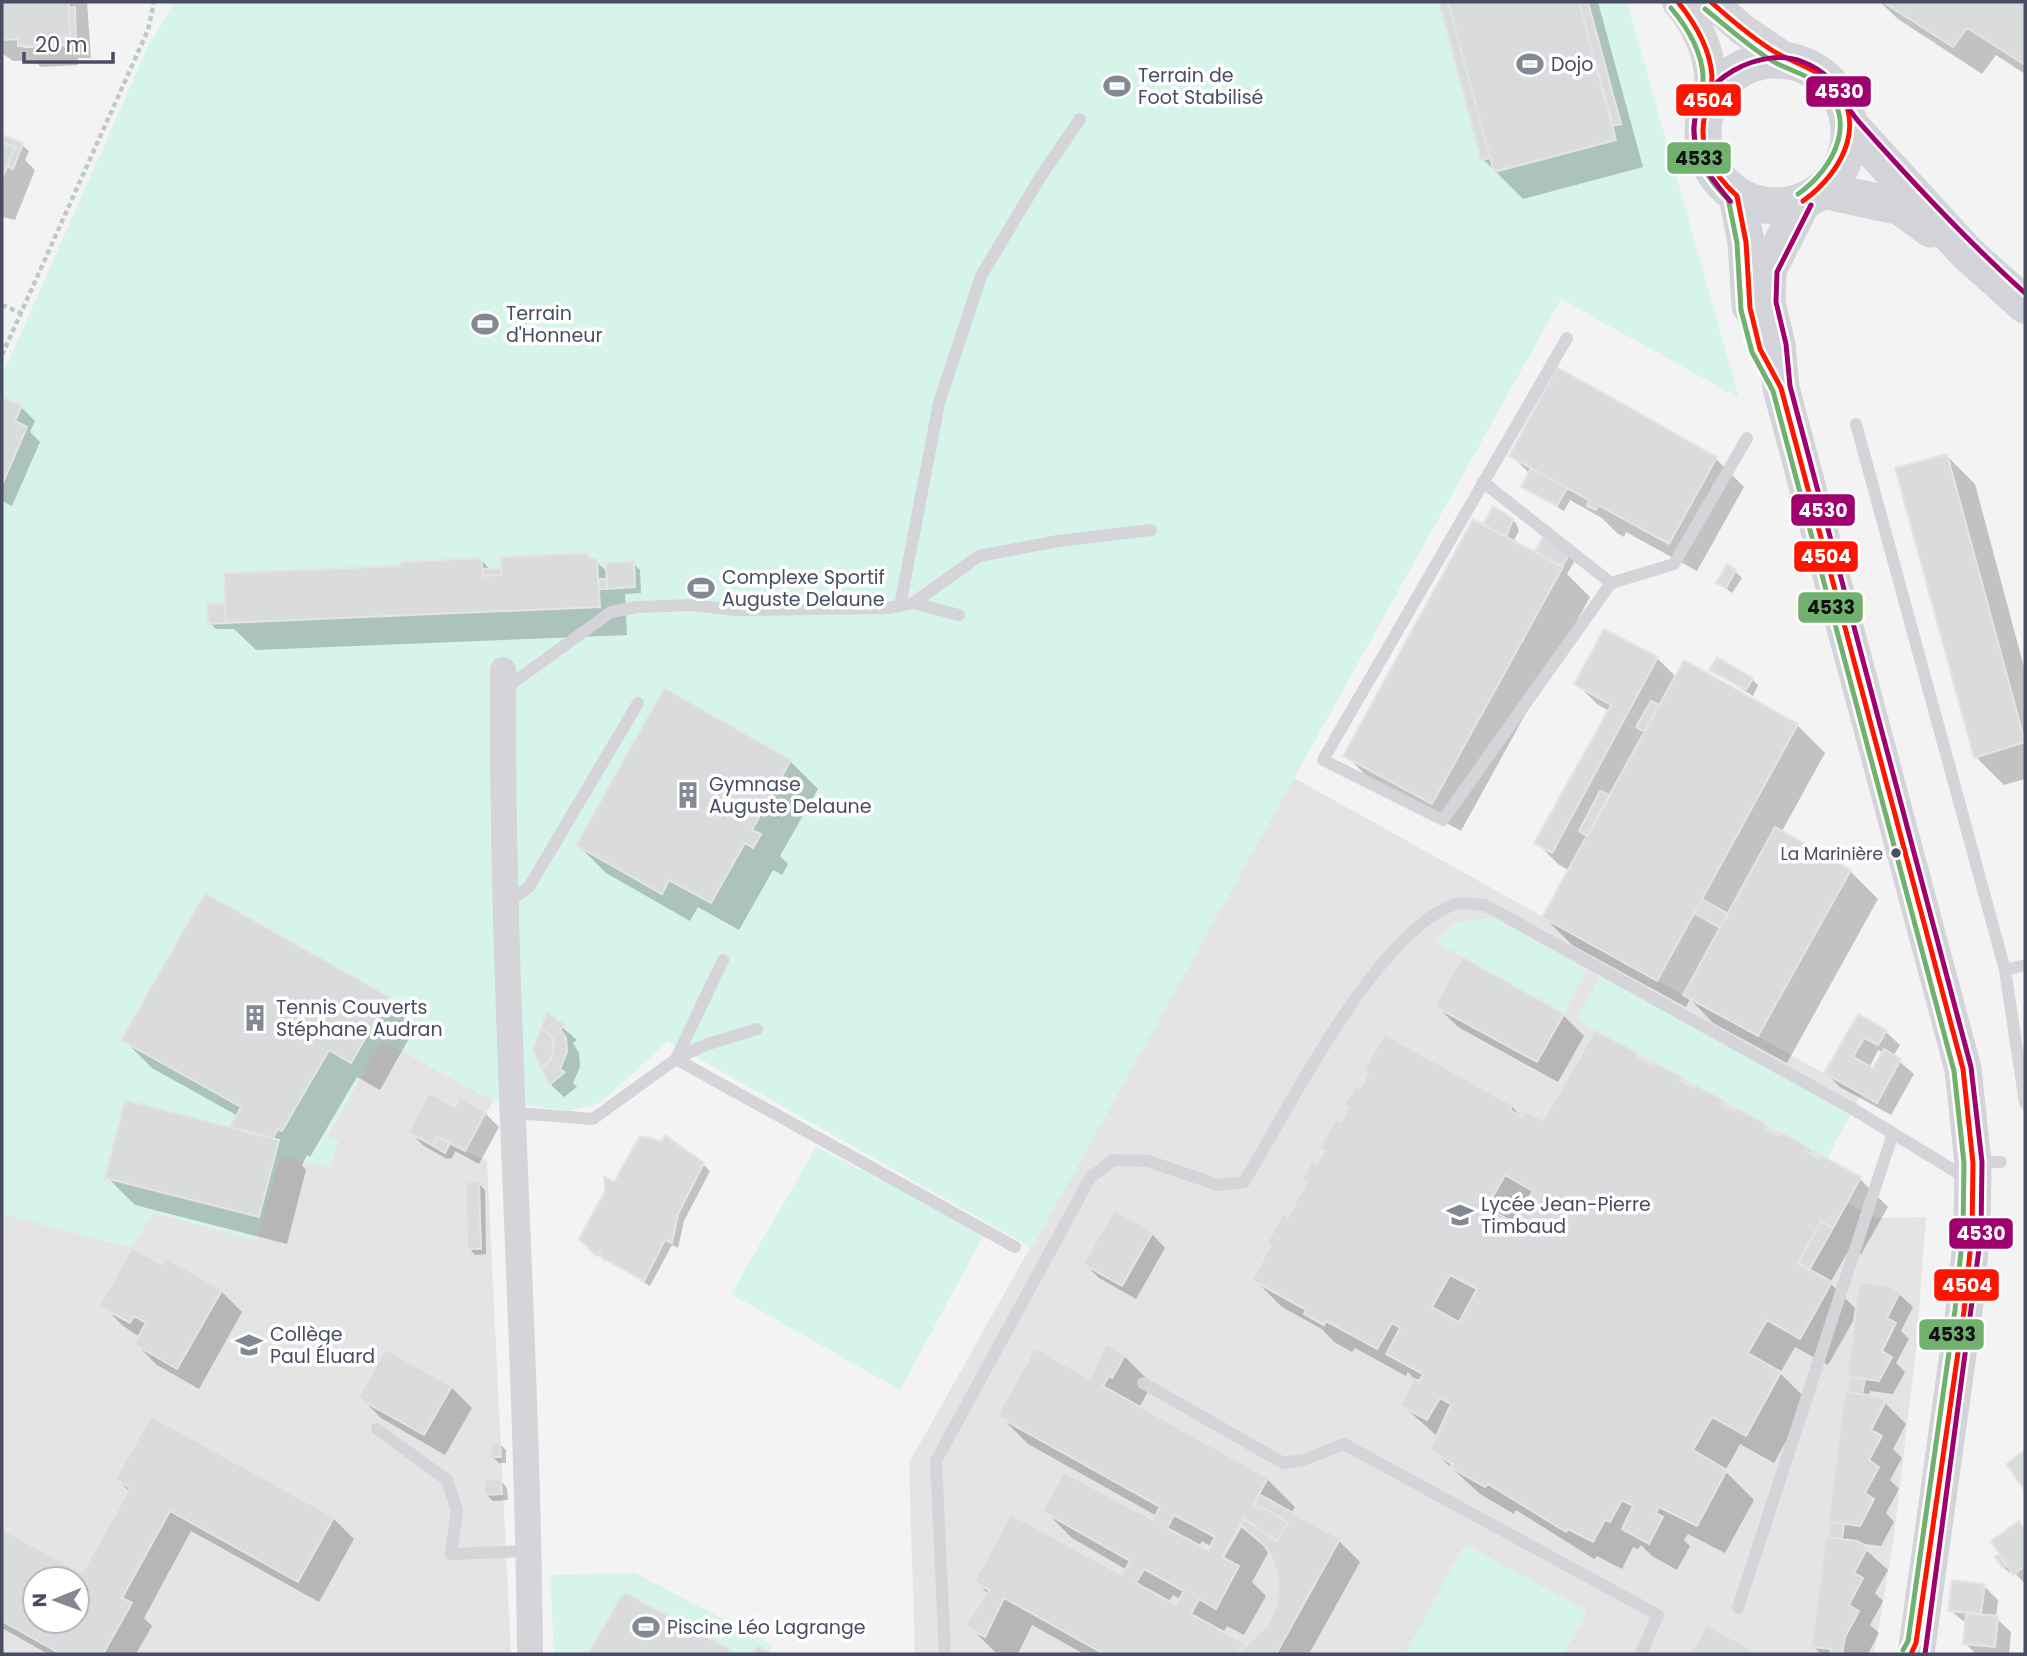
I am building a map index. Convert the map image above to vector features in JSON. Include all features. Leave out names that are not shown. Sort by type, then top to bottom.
[{"type":"main road","points":[[1914,1651],[1982,1169],[1963,1069],[1780,388],[1777,345],[1767,303],[1768,270],[1813,196],[1844,160],[1849,124],[1842,101],[1829,81],[1809,66],[1786,60],[1763,60],[1742,66],[1724,80],[1711,98],[1703,117],[1702,138],[1706,158],[1718,179],[1737,195],[1769,206],[1813,196],[1901,208],[1967,253]]},
{"type":"main road","points":[[1849,124],[1967,253],[2025,305]]},
{"type":"main road","points":[[1737,195],[1746,242],[1750,308],[1760,349],[1780,388]]},
{"type":"street","points":[[1678,2],[1693,19],[1705,43],[1712,70],[1711,98]]},
{"type":"street","points":[[1711,2],[1743,30],[1786,60]]},
{"type":"street","points":[[503,680],[506,903],[527,1432],[530,1654]]},
{"type":"lane","points":[[900,606],[939,403],[981,276],[1041,176],[1080,119]]},
{"type":"lane","points":[[1567,338],[1323,760],[1443,820],[1611,583],[1674,564],[1747,438]]},
{"type":"lane","points":[[1856,424],[2005,970],[2025,1103]]},
{"type":"lane","points":[[1483,482],[1611,583]]},
{"type":"lane","points":[[503,680],[611,612],[694,605],[735,610],[900,606],[914,603],[979,556],[1058,541],[1151,530]]},
{"type":"lane","points":[[914,603],[959,615]]},
{"type":"lane","points":[[506,903],[529,887],[638,703]]},
{"type":"lane","points":[[945,1654],[936,1461],[1090,1178],[1113,1160],[1148,1161],[1218,1185],[1244,1182],[1367,979],[1422,924],[1455,903],[1485,905],[1893,1133],[1982,1169]]},
{"type":"lane","points":[[676,1059],[723,960]]},
{"type":"lane","points":[[2005,970],[2025,965]]},
{"type":"lane","points":[[515,1114],[593,1119],[676,1059],[705,1045],[757,1029]]},
{"type":"lane","points":[[676,1059],[1015,1247]]},
{"type":"lane","points":[[1738,1608],[1893,1133]]},
{"type":"lane","points":[[1143,1383],[1283,1462],[1303,1460],[1344,1444],[1441,1496],[1658,1615],[1641,1654]]},
{"type":"lane","points":[[377,1429],[447,1480],[457,1510],[451,1554],[529,1551]]},
{"type":"path","points":[[2,355],[148,30],[154,2]]},
{"type":"path","points":[[2,305],[21,313]]},
{"type":"shaded area","name":"Lycée Jean-Pierre Timbaud","points":[[1294,778],[1861,1094],[1827,1158],[1861,1177],[1847,1203],[1876,1218],[1926,1217],[1916,1350],[1893,1544],[1874,1654],[915,1654],[909,1463]]},
{"type":"shaded area","name":"Collège Paul Éluard","points":[[382,1040],[493,1101],[465,1151],[487,1161],[511,1654],[2,1654],[2,1214],[154,1213],[257,1240],[280,1155],[326,1138]]},
{"type":"green space","name":"Complexe Sportif Auguste Delaune","points":[[174,2],[1627,2],[1739,398],[1561,299],[1032,1248],[668,1041],[600,1103],[569,1111],[493,1101],[382,1040],[326,1137],[339,1141],[330,1168],[280,1156],[257,1240],[154,1213],[132,1248],[2,1214],[2,376],[146,51]]},
{"type":"green space","points":[[1493,917],[1587,969],[1564,1014],[1436,942],[1454,923]]},
{"type":"green space","points":[[1600,976],[1850,1114],[1827,1158],[1577,1020]]},
{"type":"green space","points":[[816,1147],[985,1233],[900,1390],[731,1294]]},
{"type":"green space","points":[[1465,1544],[1587,1611],[1564,1654],[1405,1654]]},
{"type":"green space","points":[[635,1573],[773,1645],[769,1652],[772,1654],[554,1654],[550,1575]]},
{"type":"building","points":[[2,2],[69,2],[70,37],[57,38],[58,45],[18,46],[18,39],[2,40]]},
{"type":"building","points":[[1439,2],[1448,2],[1490,158],[1481,160]]},
{"type":"building","name":"Dojo","points":[[1448,2],[1579,2],[1616,140],[1494,172]]},
{"type":"building","points":[[1579,2],[1588,2],[1621,124],[1613,126]]},
{"type":"building","points":[[1883,2],[2025,2],[2025,65],[1967,28],[1953,47]]},
{"type":"building","points":[[75,7],[76,44],[58,45],[57,38],[70,37],[69,8]]},
{"type":"building","points":[[5,136],[23,143],[13,169],[7,166],[15,147],[2,143]]},
{"type":"building","points":[[2,143],[15,147],[2,179]]},
{"type":"building","points":[[1557,367],[1717,457],[1669,544],[1598,505],[1596,510],[1587,506],[1589,500],[1509,456]]},
{"type":"building","points":[[2,397],[22,405],[15,421],[27,427],[2,485]]},
{"type":"building","points":[[1947,454],[2025,742],[1974,758],[1895,468]]},
{"type":"building","points":[[1531,468],[1567,488],[1557,506],[1521,487]]},
{"type":"building","points":[[1493,506],[1513,519],[1506,537],[1483,524]]},
{"type":"building","points":[[1473,519],[1563,567],[1432,804],[1343,756]]},
{"type":"building","points":[[1543,537],[1570,552],[1562,567],[1535,552]]},
{"type":"building","points":[[588,553],[589,558],[597,559],[600,607],[226,623],[224,573],[400,566],[400,562],[481,558],[483,576],[502,575],[501,557]]},
{"type":"building","points":[[634,561],[635,587],[607,589],[606,563]]},
{"type":"building","points":[[1727,564],[1736,570],[1726,588],[1716,583]]},
{"type":"building","points":[[501,568],[502,575],[483,576],[483,569]]},
{"type":"building","points":[[598,579],[607,579],[607,589],[599,589]]},
{"type":"building","points":[[225,603],[226,623],[208,624],[207,604]]},
{"type":"building","points":[[1604,629],[1658,657],[1552,853],[1534,843],[1611,705],[1574,684]]},
{"type":"building","points":[[1717,657],[1753,678],[1746,690],[1709,670]]},
{"type":"building","points":[[1684,660],[1798,724],[1657,981],[1542,917]]},
{"type":"building","name":"Gymnase Auguste Delaune","points":[[664,688],[791,760],[752,830],[761,834],[753,848],[745,843],[711,903],[669,880],[662,894],[576,845]]},
{"type":"building","points":[[1651,701],[1659,705],[1645,732],[1636,727]]},
{"type":"building","points":[[1600,791],[1610,795],[1587,836],[1579,831]]},
{"type":"building","points":[[1775,827],[1851,870],[1758,1036],[1683,995]]},
{"type":"building","name":"Tennis Couverts Stéphane Audran","points":[[205,893],[389,997],[351,1063],[329,1050],[282,1131],[278,1129],[273,1138],[230,1127],[241,1107],[121,1040]]},
{"type":"building","points":[[1702,899],[1728,914],[1720,928],[1694,913]]},
{"type":"building","points":[[1462,957],[1564,1014],[1537,1062],[1434,1006]]},
{"type":"building","points":[[547,1012],[565,1025],[560,1029],[566,1038],[567,1052],[560,1069],[565,1072],[549,1085],[541,1068],[547,1065],[554,1051],[552,1037],[541,1028]]},
{"type":"building","points":[[1858,1014],[1887,1030],[1878,1045],[1864,1038],[1853,1057],[1873,1068],[1884,1049],[1901,1059],[1877,1103],[1824,1073]]},
{"type":"building","points":[[541,1028],[552,1037],[554,1044],[552,1059],[541,1068],[533,1050]]},
{"type":"building","points":[[1595,1031],[1638,1053],[1637,1057],[1652,1065],[1654,1062],[1681,1077],[1680,1081],[1694,1088],[1695,1085],[1723,1100],[1721,1104],[1734,1111],[1736,1108],[1766,1124],[1764,1128],[1778,1135],[1780,1132],[1808,1147],[1806,1151],[1819,1159],[1821,1155],[1861,1177],[1833,1228],[1821,1221],[1798,1263],[1832,1282],[1800,1339],[1767,1320],[1748,1353],[1781,1372],[1746,1436],[1712,1417],[1693,1450],[1727,1470],[1697,1526],[1659,1507],[1656,1513],[1663,1517],[1649,1544],[1622,1529],[1633,1506],[1622,1500],[1610,1522],[1605,1520],[1593,1542],[1568,1529],[1566,1532],[1488,1484],[1485,1487],[1450,1467],[1452,1464],[1430,1450],[1451,1404],[1440,1398],[1427,1420],[1400,1405],[1414,1379],[1419,1381],[1423,1374],[1386,1354],[1400,1328],[1392,1323],[1377,1349],[1326,1321],[1324,1325],[1304,1314],[1306,1310],[1252,1280],[1271,1245],[1267,1243],[1283,1214],[1288,1217],[1306,1183],[1301,1181],[1312,1161],[1317,1164],[1324,1151],[1319,1148],[1336,1120],[1340,1122],[1349,1107],[1344,1105],[1355,1086],[1360,1088],[1368,1073],[1364,1070],[1384,1034],[1512,1105],[1510,1110],[1522,1117],[1525,1111],[1543,1120]],"holes":[[[1505,1175],[1533,1191],[1514,1223],[1487,1207]],[[1450,1275],[1477,1289],[1459,1322],[1432,1307]]]},
{"type":"building","points":[[429,1093],[455,1107],[460,1097],[486,1112],[465,1151],[438,1137],[433,1146],[408,1132]]},
{"type":"building","points":[[125,1100],[279,1140],[259,1217],[105,1178]]},
{"type":"building","points":[[665,1135],[704,1163],[678,1214],[672,1243],[665,1240],[644,1281],[601,1257],[600,1252],[596,1256],[579,1239],[605,1191],[604,1176],[614,1182],[640,1136],[662,1141]]},
{"type":"building","points":[[438,1137],[450,1143],[445,1153],[433,1146]]},
{"type":"building","points":[[479,1181],[481,1249],[467,1249],[466,1182]]},
{"type":"building","points":[[1114,1210],[1153,1232],[1122,1286],[1083,1264]]},
{"type":"building","points":[[1821,1221],[1833,1228],[1809,1270],[1798,1263]]},
{"type":"building","points":[[132,1248],[161,1264],[165,1257],[222,1290],[177,1369],[134,1344],[146,1323],[134,1316],[130,1323],[99,1306]]},
{"type":"building","points":[[1859,1282],[1890,1286],[1900,1292],[1887,1318],[1896,1323],[1882,1351],[1892,1357],[1879,1381],[1847,1377]]},
{"type":"building","points":[[1106,1343],[1125,1355],[1112,1378],[1109,1376],[1103,1386],[1268,1478],[1253,1505],[1288,1522],[1277,1541],[1244,1519],[1222,1557],[1239,1566],[1216,1609],[1199,1599],[1191,1614],[1244,1643],[1238,1654],[1104,1654],[1004,1598],[985,1637],[965,1626],[989,1590],[974,1582],[1011,1514],[1122,1575],[1130,1561],[1042,1511],[1064,1472],[1153,1520],[1160,1507],[997,1416],[1035,1348],[1090,1379]],"holes":[[[1174,1515],[1215,1537],[1208,1550],[1167,1528]],[[1144,1569],[1184,1591],[1176,1605],[1136,1583]]]},
{"type":"building","points":[[385,1349],[452,1386],[424,1435],[358,1398]]},
{"type":"building","points":[[1849,1377],[1865,1379],[1862,1394],[1848,1392]]},
{"type":"building","points":[[1845,1392],[1877,1396],[1886,1401],[1871,1430],[1882,1436],[1869,1460],[1879,1467],[1865,1493],[1874,1499],[1860,1526],[1828,1522]]},
{"type":"building","points":[[151,1416],[334,1517],[298,1582],[170,1511],[122,1598],[132,1603],[103,1654],[61,1654],[27,1635],[91,1635],[91,1565],[87,1565],[130,1488],[115,1479]]},
{"type":"building","points":[[490,1442],[500,1442],[501,1457],[491,1457]]},
{"type":"building","points":[[2025,1450],[2025,1491],[2006,1464]]},
{"type":"building","points":[[501,1479],[502,1494],[484,1495],[484,1480]]},
{"type":"building","points":[[1259,1494],[1340,1539],[1276,1654],[1238,1654],[1268,1625],[1277,1603],[1279,1582],[1271,1556],[1264,1545],[1240,1525],[1244,1519],[1277,1541],[1288,1522],[1253,1505]]},
{"type":"building","points":[[2019,1521],[2025,1530],[2025,1566],[2013,1575],[1991,1541]]},
{"type":"building","points":[[1829,1522],[1844,1524],[1842,1539],[1827,1537]]},
{"type":"building","points":[[2,1529],[67,1565],[21,1565],[21,1632],[2,1621]]},
{"type":"building","points":[[1826,1537],[1857,1541],[1868,1547],[1854,1573],[1863,1578],[1849,1605],[1859,1611],[1845,1637],[1842,1654],[1830,1654],[1831,1649],[1811,1647]]},
{"type":"building","points":[[1999,1554],[2007,1565],[2002,1568],[1995,1557]]},
{"type":"building","points":[[1952,1580],[1985,1584],[1981,1614],[1948,1611]]},
{"type":"building","name":"Piscine Léo Lagrange","points":[[626,1593],[730,1650],[728,1654],[588,1654],[620,1598]]},
{"type":"building","points":[[1966,1613],[1998,1616],[1995,1647],[1963,1644]]},
{"type":"building","points":[[1707,1625],[1760,1654],[1690,1654]]},
{"type":"building","name":"Piscine Léo Lagrange","points":[[757,1646],[769,1652],[772,1654],[753,1654]]},
{"type":"transit line","name":"4504","points":[[1678,2],[1701,36],[1711,66],[1711,86],[1703,126],[1705,149],[1714,169],[1737,196]]},
{"type":"transit line","name":"4504","points":[[1711,2],[1770,49],[1822,76],[1838,91],[1847,107],[1850,125],[1841,159],[1831,175],[1803,201]]},
{"type":"transit line","name":"4533","points":[[1671,8],[1692,39],[1702,65],[1703,85],[1694,126],[1696,150],[1706,173],[1731,202]]},
{"type":"transit line","name":"4533","points":[[1705,9],[1769,59],[1817,83],[1831,96],[1838,111],[1838,142],[1822,171],[1798,194]]},
{"type":"transit line","name":"4530","points":[[1730,201],[1700,158],[1694,127],[1698,110],[1718,81],[1751,63],[1769,58],[1803,62],[1831,81],[1859,122],[1899,167],[2025,293]]},
{"type":"transit line","name":"4504","points":[[1737,196],[1746,242],[1750,308],[1760,349],[1781,388],[1963,1069],[1973,1163],[1972,1233],[1964,1311],[1916,1643],[1911,1654]]},
{"type":"transit line","name":"4533","points":[[1728,198],[1737,243],[1741,310],[1752,352],[1773,391],[1954,1071],[1964,1163],[1963,1232],[1955,1310],[1908,1641],[1903,1650]]},
{"type":"transit line","name":"4530","points":[[1811,205],[1777,272],[1776,302],[1786,344],[1790,386],[1971,1067],[1982,1162],[1981,1234],[1925,1654]]},
{"type":"place","name":"Dojo","points":[[1530,64]]},
{"type":"place","name":"Terrain de Foot Stabilisé","points":[[1117,86]]},
{"type":"place","name":"Terrain d'Honneur","points":[[485,324]]},
{"type":"place","name":"Complexe Sportif Auguste Delaune","points":[[701,588]]},
{"type":"place","name":"Gymnase Auguste Delaune","points":[[688,795]]},
{"type":"place","name":"La Marinière","points":[[1896,853]]},
{"type":"place","name":"Tennis Couverts Stéphane Audran","points":[[255,1018]]},
{"type":"place","name":"Lycée Jean-Pierre Timbaud","points":[[1460,1215]]},
{"type":"place","name":"Collège Paul Éluard","points":[[249,1345]]},
{"type":"place","name":"Piscine Léo Lagrange","points":[[646,1627]]}]
